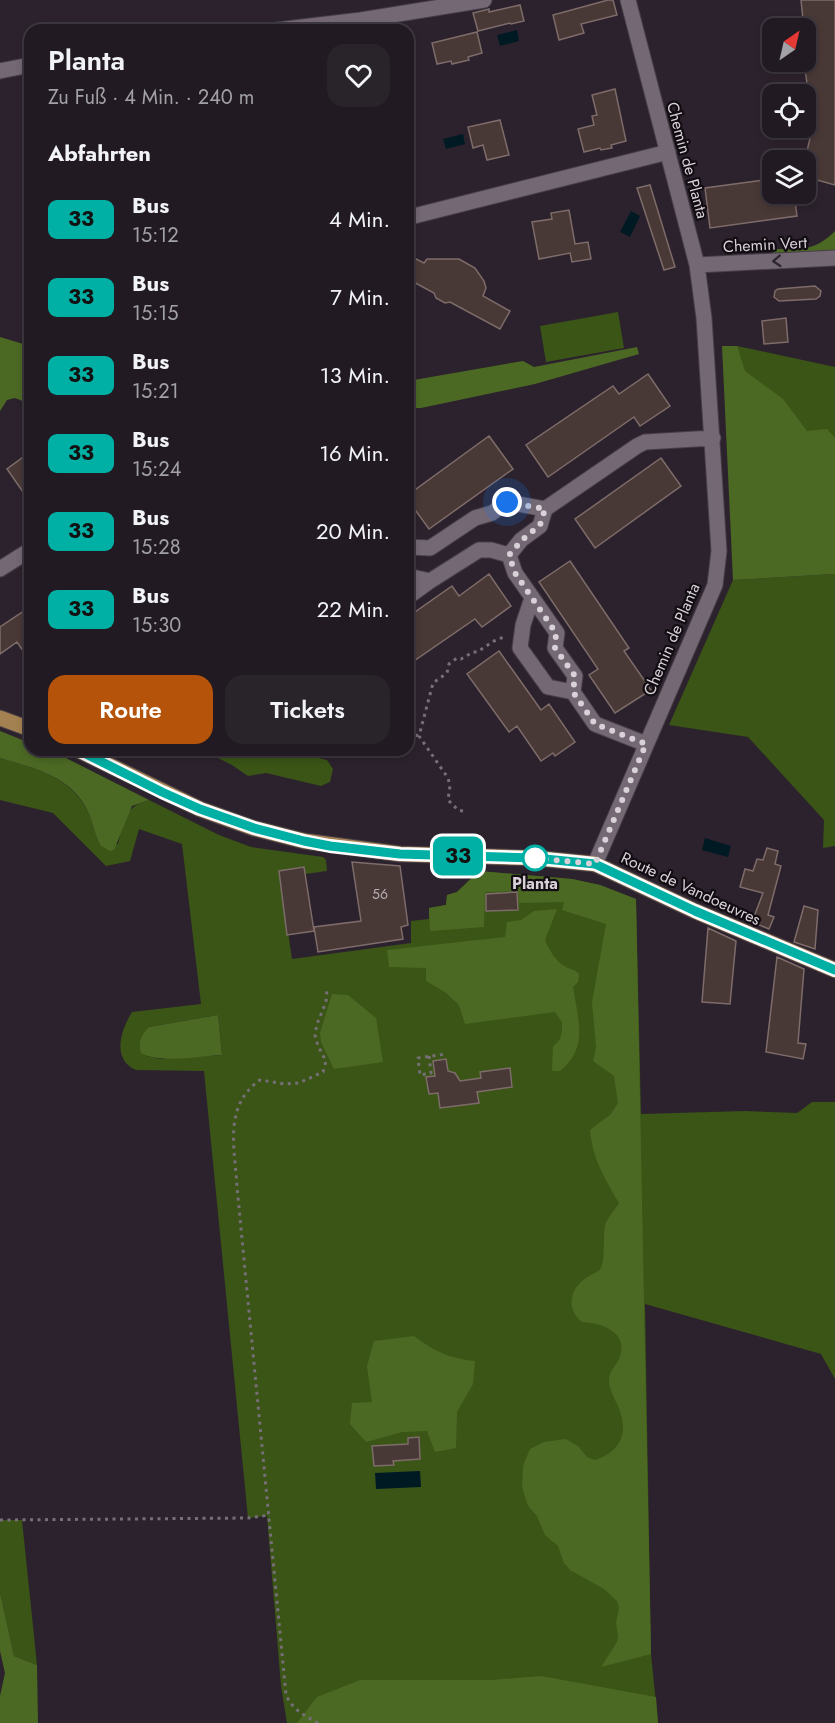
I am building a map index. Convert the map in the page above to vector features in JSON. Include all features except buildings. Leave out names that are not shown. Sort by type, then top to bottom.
[{"type":"main road","points":[[0,718],[24,727]]},
{"type":"main road","name":"Route de Vandoeuvres","points":[[90,756],[200,809],[254,828],[304,841],[400,854],[535,858],[595,864],[695,911],[835,970]]},
{"type":"street","points":[[327,24],[484,0]]},
{"type":"street","name":"Chemin de Planta","points":[[595,864],[715,585],[719,550],[704,318],[697,265],[628,0]]},
{"type":"street","points":[[0,71],[24,66]]},
{"type":"street","points":[[414,216],[668,152]]},
{"type":"street","name":"Chemin Vert","points":[[697,265],[835,258]]},
{"type":"street","points":[[509,555],[540,525],[545,509],[637,446],[657,441],[713,438]]},
{"type":"street","points":[[414,547],[430,548],[476,518],[492,513],[507,502],[545,509]]},
{"type":"street","points":[[414,593],[479,550],[491,550],[509,555]]},
{"type":"street","points":[[0,569],[24,554]]},
{"type":"street","points":[[509,555],[515,573],[556,633],[555,648],[575,676],[573,692],[595,724],[646,744]]},
{"type":"street","points":[[414,577],[430,581]]},
{"type":"street","points":[[532,598],[523,625],[520,648],[548,687],[573,692]]},
{"type":"path","points":[[419,736],[433,683],[447,673],[449,664],[457,658],[461,659],[477,652],[494,641]]},
{"type":"path","points":[[414,735],[419,736],[448,778],[450,786],[448,800],[458,810],[463,811]]},
{"type":"path","points":[[318,1723],[296,1710],[286,1695],[237,1186],[234,1125],[240,1100],[260,1080],[280,1084],[298,1083],[326,1070],[326,1061],[315,1035],[326,1002],[327,989]]},
{"type":"path","points":[[429,1056],[431,1073],[420,1075],[418,1058],[429,1056],[446,1054]]},
{"type":"path","points":[[0,1520],[248,1518],[270,1515]]},
{"type":"green space","points":[[835,231],[835,250],[773,254],[773,249],[799,249],[813,246]]},
{"type":"green space","points":[[618,312],[624,348],[546,362],[540,326]]},
{"type":"green space","points":[[0,337],[24,344],[24,402],[15,398],[7,400],[0,411]]},
{"type":"green space","points":[[722,346],[737,346],[835,367],[835,519]]},
{"type":"green space","points":[[722,346],[737,346],[745,371],[783,399],[807,431],[827,429],[835,438],[835,574],[733,580]]},
{"type":"green space","points":[[637,347],[639,354],[535,384],[414,408],[414,380],[523,361],[534,367]]},
{"type":"green space","points":[[835,574],[835,846],[823,848],[824,820],[748,737],[669,725],[733,580]]},
{"type":"green space","points":[[0,731],[24,741],[24,756],[62,756],[149,800],[132,806],[114,850],[110,851],[100,845],[89,814],[74,791],[39,770],[0,758]]},
{"type":"green space","points":[[214,756],[309,756],[327,760],[333,769],[330,782],[321,786],[266,773],[248,776]]},
{"type":"green space","points":[[0,758],[39,770],[73,791],[89,814],[100,845],[118,844],[126,816],[134,806],[149,800],[219,835],[251,847],[323,857],[326,860],[327,871],[305,874],[304,867],[279,871],[292,959],[411,943],[411,921],[429,919],[429,908],[446,905],[447,895],[457,892],[479,871],[572,879],[600,885],[636,899],[641,1114],[745,1111],[797,1113],[812,1102],[835,1102],[835,1379],[821,1354],[645,1304],[651,1654],[658,1723],[287,1723],[281,1686],[267,1516],[248,1518],[204,1071],[136,1070],[123,1059],[121,1052],[124,1027],[132,1012],[201,1004],[182,844],[139,829],[130,861],[106,866],[53,813],[0,800]],"holes":[[[218,1015],[222,1055],[161,1059],[147,1056],[149,1027]]]},
{"type":"green space","points":[[479,871],[572,879],[600,885],[636,899],[651,1654],[601,1667],[617,1642],[616,1623],[619,1608],[617,1601],[604,1589],[570,1570],[564,1563],[558,1546],[545,1535],[537,1516],[528,1506],[522,1487],[523,1466],[530,1449],[544,1442],[566,1439],[578,1446],[587,1457],[595,1460],[617,1446],[623,1432],[621,1415],[609,1379],[619,1359],[621,1342],[618,1336],[606,1327],[582,1322],[576,1316],[572,1304],[574,1291],[578,1285],[601,1268],[604,1230],[609,1217],[619,1203],[597,1159],[590,1130],[611,1114],[618,1103],[614,1076],[593,1061],[596,1047],[592,1002],[606,924],[562,910],[564,902],[519,903],[518,891],[485,892],[484,927],[430,931],[429,908],[446,905],[447,895],[457,892]]},
{"type":"green space","points":[[557,909],[545,940],[559,962],[579,974],[578,982],[573,987],[579,1022],[578,1043],[575,1053],[560,1071],[552,1071],[553,1047],[560,1039],[562,1030],[562,1022],[555,1012],[465,1024],[459,1005],[445,992],[426,981],[426,968],[389,967],[387,950],[505,937],[507,922],[521,920],[534,911]]},
{"type":"green space","points":[[332,994],[348,995],[376,1018],[383,1062],[334,1069],[321,1042],[320,1033]]},
{"type":"green space","points":[[218,1015],[222,1055],[169,1059],[141,1053],[141,1039],[149,1027]]},
{"type":"green space","points":[[414,1336],[443,1353],[475,1361],[473,1384],[457,1412],[456,1448],[435,1452],[427,1431],[402,1432],[366,1442],[350,1424],[352,1403],[372,1402],[367,1366],[374,1341]]},
{"type":"green space","points":[[0,1520],[22,1520],[37,1665],[14,1656],[0,1592]]},
{"type":"green space","points":[[0,1592],[14,1656],[37,1665],[38,1723],[0,1723],[0,1696],[5,1673],[0,1651]]},
{"type":"green space","points":[[541,1676],[656,1697],[658,1723],[297,1723],[317,1697],[360,1680],[491,1680]]},
{"type":"water","points":[[517,30],[519,41],[500,46],[497,35]]},
{"type":"water","points":[[463,134],[465,144],[446,149],[443,139]]},
{"type":"water","points":[[631,211],[640,216],[630,237],[620,232]]},
{"type":"water","points":[[705,838],[731,846],[728,857],[702,850]]},
{"type":"water","points":[[420,1471],[421,1487],[376,1489],[375,1473]]},
{"type":"bus line","name":"33","points":[[90,756],[200,809],[254,828],[304,841],[400,854],[535,858],[595,864],[695,911],[835,970]]},
{"type":"place","name":"Planta","points":[[535,858]]},
{"type":"route","points":[[507,502],[545,509],[540,525],[509,555],[515,573],[556,633],[555,648],[575,676],[573,692],[595,724],[646,744],[595,864],[535,858]]}]
